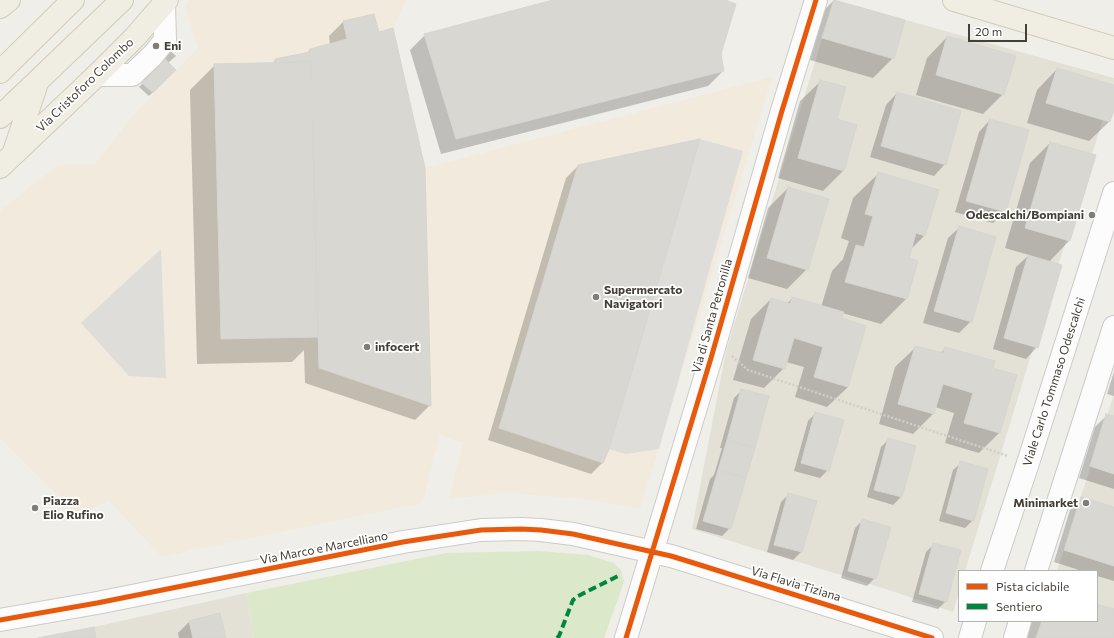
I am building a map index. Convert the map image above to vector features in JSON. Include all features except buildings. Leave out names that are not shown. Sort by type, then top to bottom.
[{"type":"main road","points":[[0,7],[9,0]]},
{"type":"main road","points":[[0,72],[10,53],[73,0]]},
{"type":"main road","points":[[0,117],[122,0]]},
{"type":"main road","points":[[954,0],[1114,48]]},
{"type":"main road","name":"Via Cristoforo Colombo","points":[[7,160],[135,37],[165,2]]},
{"type":"main road","points":[[7,160],[37,83]]},
{"type":"street","name":"Via di Santa Petronilla","points":[[626,638],[711,358],[781,114],[816,0]]},
{"type":"street","name":"Viale Carlo Tommaso Odescalchi","points":[[992,570],[1114,192]]},
{"type":"street","points":[[1036,570],[1114,327]]},
{"type":"street","name":"Via Marco e Marcelliano","points":[[0,620],[97,604],[403,542],[481,530],[520,528],[573,534],[653,552]]},
{"type":"street","name":"Via Flavia Tiziana","points":[[653,552],[697,564],[932,638]]},
{"type":"street","points":[[970,638],[976,622]]},
{"type":"street","points":[[1015,638],[1020,622]]},
{"type":"path","points":[[731,355],[748,370],[1028,463]]},
{"type":"shaded area","points":[[190,0],[406,0],[393,28],[425,168],[772,77],[640,509],[576,498],[507,493],[449,499],[463,443],[440,435],[422,503],[162,557],[108,500],[79,516],[0,438],[0,211],[58,165],[95,164],[132,117],[198,48],[185,6]]},
{"type":"shaded area","points":[[834,0],[1114,78],[1114,83],[965,570],[958,570],[958,595],[953,612],[892,591],[692,529],[726,351]]},
{"type":"shaded area","points":[[700,139],[743,151],[659,449],[626,454],[609,449]]},
{"type":"shaded area","points":[[161,249],[166,378],[129,376],[81,323]]},
{"type":"shaded area","points":[[1114,394],[1114,638],[1036,638],[1042,622],[1098,622],[1098,570],[1057,570]]},
{"type":"shaded area","points":[[246,593],[253,638],[38,638],[94,627]]},
{"type":"green space","points":[[538,551],[588,555],[614,563],[621,570],[624,582],[604,638],[253,638],[246,593],[446,553]]},
{"type":"marked path","points":[[557,638],[573,600],[620,575]]},
{"type":"cycle path","points":[[626,638],[711,358],[781,114],[816,0]]},
{"type":"cycle path","points":[[0,620],[97,603],[403,542],[481,530],[521,529],[573,534],[671,556],[932,638]]},
{"type":"place","name":"Eni","points":[[156,46]]},
{"type":"place","name":"Odescalchi/Bompiani","points":[[1092,215]]},
{"type":"place","name":"Supermercato Navigatori","points":[[596,297]]},
{"type":"place","name":"infocert","points":[[367,347]]},
{"type":"place","name":"Minimarket","points":[[1086,503]]},
{"type":"place","name":"Piazza Elio Rufino","points":[[35,508]]}]
